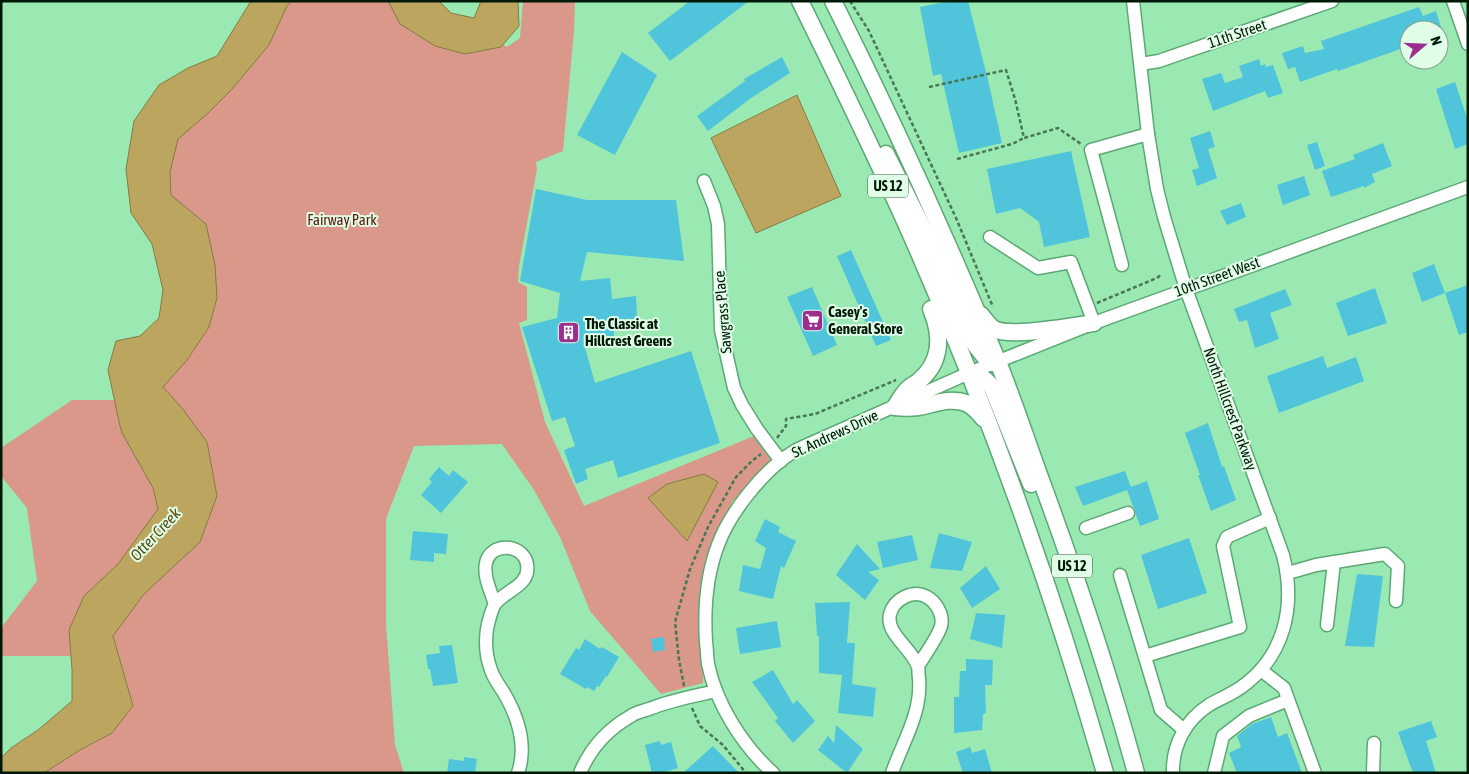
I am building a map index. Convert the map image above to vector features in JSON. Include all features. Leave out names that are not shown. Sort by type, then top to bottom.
[{"type":"main road","name":"US 12","points":[[800,1],[916,247],[988,422],[1054,608],[1105,773]]},
{"type":"main road","name":"US 12","points":[[833,1],[942,228],[998,362],[1079,584],[1136,773]]},
{"type":"main road","points":[[825,51],[858,99],[937,256],[973,342],[988,361],[992,363],[998,362]]},
{"type":"main road","points":[[840,85],[855,132],[935,318],[938,330],[939,341],[934,362],[920,380],[908,388],[895,407],[907,408],[941,402],[966,403],[988,422]]},
{"type":"main road","points":[[976,309],[991,327],[1005,333],[1028,332],[1094,323]]},
{"type":"main road","points":[[969,374],[986,379],[992,387],[1037,497],[1079,584]]},
{"type":"street","name":"North Hillcrest Parkway","points":[[1133,1],[1148,134],[1164,217],[1186,289],[1270,518],[1288,573],[1287,611],[1284,627],[1278,644],[1269,660],[1253,678],[1239,689],[1208,706],[1184,730],[1175,749],[1172,764],[1173,773]]},
{"type":"street","name":"11th Street","points":[[1141,64],[1158,61],[1332,1]]},
{"type":"street","points":[[1453,1],[1468,44]]},
{"type":"street","points":[[1122,265],[1091,150],[1148,134]]},
{"type":"street","name":"Sawgrass Place","points":[[704,181],[714,206],[718,224],[722,330],[734,388],[756,429],[781,461]]},
{"type":"street","name":"10th Street West","points":[[969,374],[1094,323],[1468,186]]},
{"type":"street","points":[[990,237],[1038,268],[1071,262],[1094,323]]},
{"type":"street","name":"St. Andrews Drive","points":[[774,773],[746,745],[729,717],[716,690],[708,664],[705,626],[706,592],[718,544],[734,514],[755,486],[781,461],[794,452],[969,374]]},
{"type":"street","points":[[1086,528],[1128,513]]},
{"type":"street","points":[[1144,656],[1240,627],[1223,546],[1227,537],[1270,518]]},
{"type":"street","points":[[1288,573],[1316,565],[1385,554],[1398,566],[1396,601]]},
{"type":"street","points":[[1328,625],[1334,562]]},
{"type":"street","points":[[1120,575],[1161,710],[1184,730]]},
{"type":"street","points":[[892,773],[910,732],[919,701],[918,666],[895,635],[890,615],[900,598],[910,595],[923,595],[933,601],[941,617],[941,626],[918,666]]},
{"type":"street","points":[[495,604],[487,626],[486,644],[490,669],[512,708],[521,736],[522,752],[518,773]]},
{"type":"street","points":[[1260,670],[1284,688],[1315,773]]},
{"type":"street","points":[[580,773],[584,762],[596,745],[611,730],[632,715],[686,697],[716,690]]},
{"type":"street","points":[[1214,773],[1223,736],[1249,716],[1288,700]]},
{"type":"street","points":[[1373,773],[1374,743]]},
{"type":"path","points":[[850,1],[870,31],[956,218],[994,307]]},
{"type":"path","points":[[929,87],[1006,70],[1024,138]]},
{"type":"path","points":[[957,159],[1012,144],[1024,138],[1058,128],[1091,150]]},
{"type":"path","points":[[1088,306],[1124,293],[1158,278],[1162,274]]},
{"type":"path","points":[[746,773],[722,745],[700,726],[686,697],[679,660],[676,622],[690,569],[708,526],[736,477],[770,447],[786,426],[786,419],[815,414],[899,378]]},
{"type":"green space","name":"Fairway Park","points":[[274,1],[413,1],[481,32],[507,47],[520,38],[523,1],[575,1],[563,151],[536,162],[537,169],[519,266],[518,282],[527,287],[527,320],[519,323],[545,422],[584,506],[754,436],[771,460],[732,502],[702,578],[703,683],[661,694],[590,611],[560,537],[534,490],[502,444],[414,446],[386,519],[386,624],[395,745],[404,773],[19,773],[83,711],[86,656],[1,656],[1,628],[37,581],[27,508],[1,476],[1,448],[72,400],[133,400],[171,344],[151,159]]},
{"type":"water","name":"Otter Creek","points":[[251,1],[292,1],[287,6],[269,45],[232,89],[178,139],[170,172],[171,195],[206,224],[215,265],[217,298],[209,327],[187,360],[163,387],[182,408],[207,442],[217,496],[200,542],[144,594],[113,636],[133,706],[112,733],[80,750],[44,773],[1,773],[1,758],[11,748],[38,730],[72,701],[69,630],[84,596],[118,564],[158,509],[153,488],[122,433],[108,370],[116,341],[140,336],[159,318],[163,290],[152,244],[131,213],[126,169],[134,121],[159,85],[188,68],[217,56]]},
{"type":"water","points":[[388,1],[439,1],[451,13],[474,18],[481,1],[518,1],[519,26],[501,47],[465,54],[435,46],[400,24]]},
{"type":"water","points":[[797,95],[841,196],[756,233],[711,138]]},
{"type":"water","points":[[704,474],[718,482],[687,541],[648,498],[667,484]]},
{"type":"building","points":[[690,1],[749,1],[670,61],[648,33]]},
{"type":"building","points":[[950,1],[968,1],[1002,143],[959,153],[941,74],[933,76],[920,7]]},
{"type":"building","points":[[1419,7],[1423,16],[1436,11],[1439,20],[1399,20],[1399,50],[1300,82],[1295,67],[1288,69],[1282,53],[1303,46],[1305,53],[1324,49],[1321,41]]},
{"type":"building","points":[[622,52],[657,75],[615,155],[577,135]]},
{"type":"building","points":[[782,57],[790,73],[751,98],[708,131],[697,116],[745,81],[744,79]]},
{"type":"building","points":[[1259,59],[1261,66],[1265,64],[1266,67],[1273,65],[1283,93],[1268,98],[1265,91],[1213,111],[1202,79],[1221,73],[1225,83],[1243,77],[1239,66]]},
{"type":"building","points":[[1455,82],[1468,121],[1468,144],[1455,149],[1436,89]]},
{"type":"building","points":[[1210,131],[1215,147],[1208,149],[1217,178],[1197,186],[1192,170],[1199,168],[1190,138]]},
{"type":"building","points":[[1317,142],[1325,166],[1315,170],[1307,145]]},
{"type":"building","points":[[1383,143],[1392,166],[1372,174],[1375,182],[1364,188],[1364,186],[1331,197],[1322,171],[1355,159],[1353,155]]},
{"type":"building","points":[[1071,151],[1090,237],[1044,247],[1039,222],[1020,208],[996,214],[987,169]]},
{"type":"building","points":[[1304,176],[1310,195],[1283,205],[1277,185]]},
{"type":"building","name":"The Classic at Hillcrest Greens","points":[[536,189],[587,200],[676,200],[684,261],[587,252],[580,281],[610,278],[612,299],[636,296],[637,319],[614,319],[614,340],[584,344],[595,383],[691,351],[720,443],[618,478],[613,460],[585,469],[588,479],[576,484],[564,450],[575,446],[565,417],[552,421],[522,327],[557,318],[560,293],[520,281]]},
{"type":"building","points":[[1241,203],[1246,217],[1227,225],[1220,211]]},
{"type":"building","points":[[851,250],[891,340],[876,346],[837,256]]},
{"type":"building","points":[[1434,264],[1445,293],[1422,302],[1412,273]]},
{"type":"building","points":[[1468,285],[1468,332],[1459,335],[1445,293]]},
{"type":"building","name":"Casey's General Store","points":[[812,287],[837,345],[813,356],[787,297]]},
{"type":"building","points":[[1375,288],[1387,323],[1348,336],[1336,303]]},
{"type":"building","points":[[1285,289],[1292,305],[1270,313],[1279,339],[1255,348],[1247,320],[1239,322],[1234,309]]},
{"type":"building","points":[[1323,356],[1327,368],[1356,357],[1364,381],[1279,413],[1267,376]]},
{"type":"building","points":[[1208,423],[1222,467],[1224,466],[1236,500],[1211,511],[1185,433]]},
{"type":"building","points":[[439,467],[449,476],[453,470],[468,482],[441,513],[421,495],[432,482],[429,479]]},
{"type":"building","points":[[1125,471],[1131,487],[1147,481],[1159,519],[1140,526],[1127,490],[1083,506],[1075,487]]},
{"type":"building","points":[[765,519],[780,527],[778,532],[796,541],[784,568],[781,566],[773,599],[739,591],[743,565],[760,569],[766,548],[755,541]]},
{"type":"building","points":[[413,531],[448,534],[446,554],[434,553],[434,562],[410,560]]},
{"type":"building","points":[[939,533],[972,542],[962,571],[930,568]]},
{"type":"building","points":[[912,535],[918,560],[883,568],[877,542]]},
{"type":"building","points":[[1189,538],[1207,593],[1158,609],[1141,555]]},
{"type":"building","points":[[857,544],[880,569],[868,572],[879,580],[865,600],[836,575]]},
{"type":"building","points":[[986,566],[1000,589],[972,608],[960,588]]},
{"type":"building","points":[[1357,574],[1383,576],[1374,647],[1345,646]]},
{"type":"building","points":[[850,602],[847,643],[855,643],[852,684],[876,688],[873,717],[838,713],[842,675],[819,673],[819,636],[817,636],[815,603]]},
{"type":"building","points":[[976,613],[1005,615],[1002,648],[970,639]]},
{"type":"building","points":[[777,621],[781,647],[740,654],[736,628]]},
{"type":"building","points":[[664,637],[665,650],[653,652],[651,639]]},
{"type":"building","points":[[585,639],[600,649],[602,647],[619,657],[607,677],[594,691],[587,687],[586,689],[560,674],[576,648],[579,650]]},
{"type":"building","points":[[452,645],[458,683],[433,686],[426,655],[440,653],[439,646]]},
{"type":"building","points":[[966,659],[993,660],[992,685],[985,685],[986,713],[983,714],[982,730],[954,733],[954,697],[959,697],[960,671],[966,671]]},
{"type":"building","points":[[773,670],[793,704],[797,700],[815,721],[793,743],[775,721],[778,718],[752,682]]},
{"type":"building","points":[[1271,717],[1278,737],[1287,733],[1302,773],[1237,773],[1229,753],[1241,747],[1237,736],[1252,724]]},
{"type":"building","points":[[1431,721],[1437,737],[1426,741],[1436,773],[1413,773],[1398,732]]},
{"type":"building","points":[[836,725],[863,749],[847,773],[818,750],[828,736],[834,743]]},
{"type":"building","points":[[660,741],[661,745],[671,742],[678,768],[661,773],[652,773],[645,745]]},
{"type":"building","points":[[713,746],[739,773],[683,773]]},
{"type":"building","points":[[970,747],[972,753],[985,749],[992,773],[963,773],[956,752]]},
{"type":"building","points":[[464,757],[477,759],[475,773],[447,773],[449,759],[464,761]]},
{"type":"place","name":"Casey's General Store","points":[[812,321]]},
{"type":"place","name":"The Classic at Hillcrest Greens","points":[[569,333]]}]
